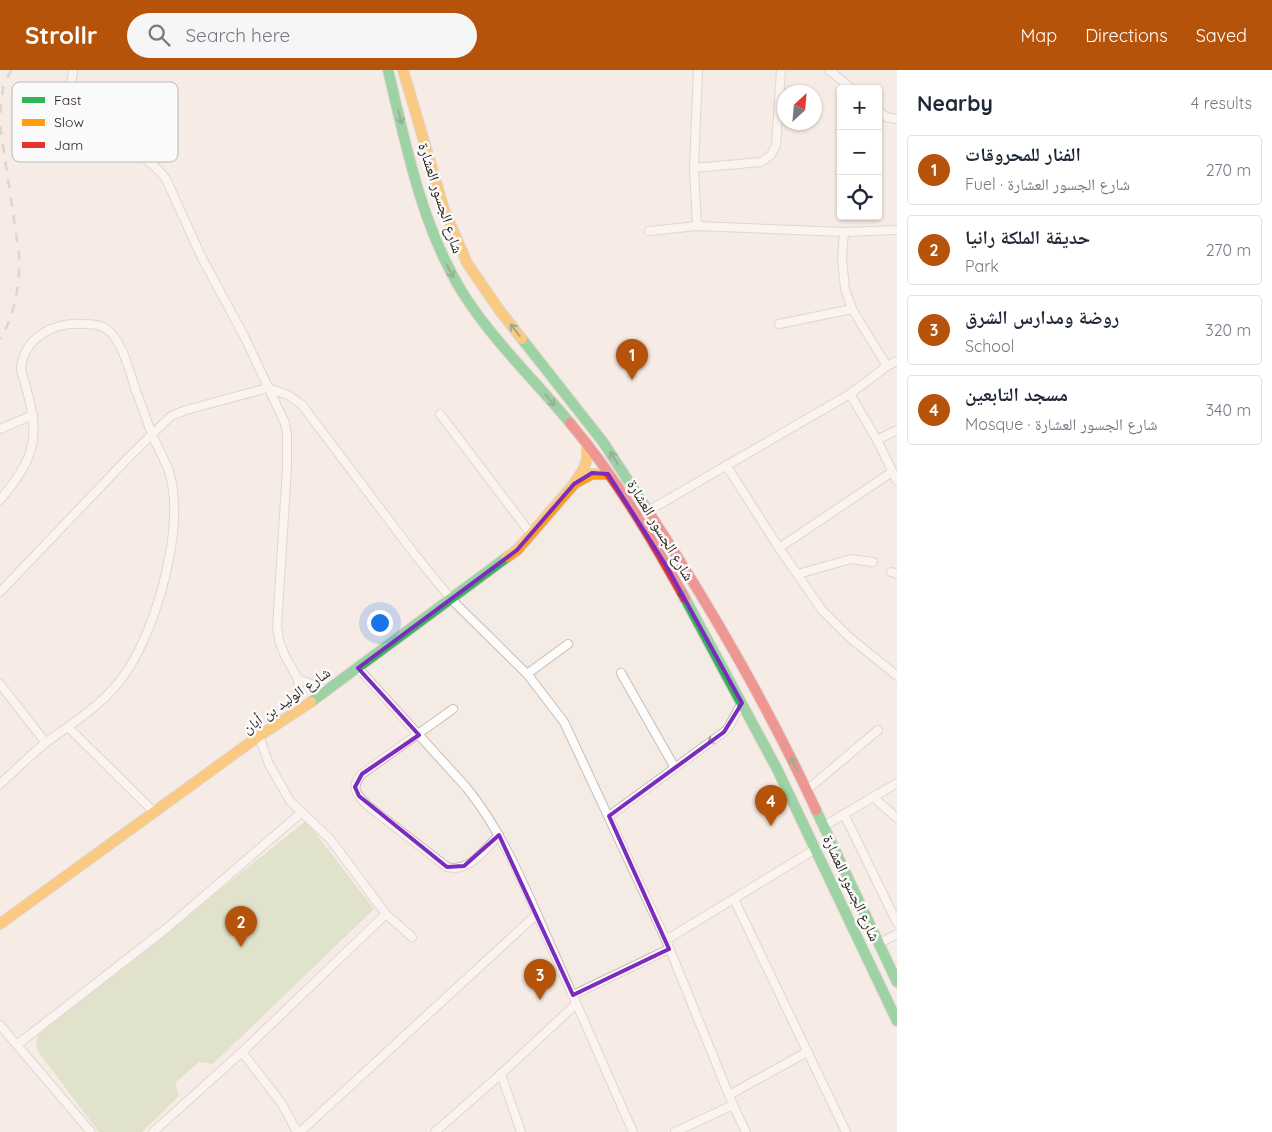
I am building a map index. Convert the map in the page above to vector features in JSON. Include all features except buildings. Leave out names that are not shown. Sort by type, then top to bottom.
[{"type":"main road","name":"شارع الجسور العشارة","points":[[388,70],[425,210],[442,254],[454,278],[482,319],[587,444],[667,567],[742,702],[817,848],[897,1020]]},
{"type":"main road","name":"شارع الجسور العشارة","points":[[404,70],[444,209],[470,268],[500,312],[603,442],[680,560],[757,693],[807,790],[897,982]]},
{"type":"main road","name":"شارع الوليد بن أبان","points":[[0,924],[259,736],[328,690],[517,550],[574,484],[587,459],[587,444]]},
{"type":"main road","name":"شارع الوليد بن أبان","points":[[574,484],[592,473],[608,474]]},
{"type":"main road","points":[[667,567],[680,560]]},
{"type":"street","points":[[696,226],[694,168],[698,70]]},
{"type":"street","points":[[694,168],[761,162],[771,155],[776,145],[781,70]]},
{"type":"street","points":[[829,70],[847,85]]},
{"type":"street","points":[[882,114],[886,117],[897,118]]},
{"type":"street","points":[[149,162],[158,168],[166,179],[201,256],[246,338],[278,407],[287,434],[287,468],[277,626],[279,640],[285,656],[298,679],[298,692],[293,713]]},
{"type":"street","points":[[649,231],[696,226],[844,232],[897,230]]},
{"type":"street","points":[[844,232],[842,259],[845,288],[852,308],[887,366]]},
{"type":"street","points":[[779,324],[852,308]]},
{"type":"street","points":[[0,500],[29,456],[34,438],[33,415],[21,370],[28,350],[43,332],[54,327],[70,323],[96,324],[106,328],[119,344],[152,434],[169,472],[175,512],[169,554],[160,594],[137,654],[110,694],[93,709],[46,743],[0,784]]},
{"type":"street","points":[[648,511],[850,394],[887,366],[897,361]]},
{"type":"street","points":[[0,592],[171,416],[186,410],[268,388],[288,394],[302,405],[416,556],[451,599],[527,674],[564,722],[666,940],[733,1105],[746,1132]]},
{"type":"street","points":[[850,394],[878,440],[897,480]]},
{"type":"street","points":[[440,414],[531,534]]},
{"type":"street","points":[[0,429],[33,415]]},
{"type":"street","points":[[878,440],[897,430]]},
{"type":"street","points":[[726,465],[822,610],[850,637],[897,676]]},
{"type":"street","points":[[780,548],[892,472]]},
{"type":"street","points":[[798,574],[851,559],[873,562]]},
{"type":"street","points":[[527,674],[568,644]]},
{"type":"street","points":[[358,668],[449,767],[480,804],[499,835],[537,914],[633,1132]]},
{"type":"street","points":[[621,673],[675,768]]},
{"type":"street","points":[[298,679],[328,690]]},
{"type":"street","points":[[0,684],[46,743]]},
{"type":"street","points":[[608,816],[728,728],[742,702]]},
{"type":"street","points":[[453,709],[362,774],[357,780],[355,787],[359,796],[367,805],[447,867],[455,869],[473,861],[499,835]]},
{"type":"street","points":[[68,727],[154,812]]},
{"type":"street","points":[[807,790],[878,730]]},
{"type":"street","points":[[259,736],[269,764],[290,801],[330,839],[386,914],[412,937]]},
{"type":"street","points":[[824,826],[897,783]]},
{"type":"street","points":[[873,796],[897,818]]},
{"type":"street","points":[[18,1044],[167,928],[302,813]]},
{"type":"street","points":[[844,814],[897,924]]},
{"type":"street","points":[[666,940],[817,848]]},
{"type":"street","points":[[734,899],[846,1132]]},
{"type":"street","points":[[153,1132],[242,1052],[386,914]]},
{"type":"street","points":[[242,1052],[282,1104],[298,1132],[537,914]]},
{"type":"street","points":[[878,944],[897,934]]},
{"type":"street","points":[[573,995],[669,949]]},
{"type":"street","points":[[435,1132],[576,1004]]},
{"type":"street","points":[[0,1025],[91,1132]]},
{"type":"street","points":[[729,1095],[807,1052]]},
{"type":"street","points":[[501,1074],[521,1132]]},
{"type":"street","points":[[675,1132],[733,1105]]},
{"type":"highlighted area","points":[[592,473],[608,474],[667,567],[742,703],[724,732],[609,816],[669,949],[573,995],[499,835],[464,866],[447,867],[359,796],[355,787],[362,774],[419,735],[358,668],[517,550],[574,484]]},
{"type":"green space","points":[[306,821],[374,909],[213,1064],[199,1062],[175,1083],[179,1096],[142,1132],[99,1132],[39,1053],[36,1044],[38,1034]]},
{"type":"railway","points":[[0,113],[3,88],[11,70]]},
{"type":"railway","points":[[0,126],[19,253],[16,298],[10,319],[0,339]]},
{"type":"traffic: fast","points":[[388,70],[416,183],[435,238],[447,265],[461,290],[486,325],[570,423]]},
{"type":"traffic: fast","points":[[522,339],[603,442],[648,511]]},
{"type":"traffic: fast","points":[[311,702],[507,557]]},
{"type":"traffic: fast","points":[[685,598],[777,769],[897,1021]]},
{"type":"traffic: fast","points":[[816,810],[897,982]]},
{"type":"traffic: slow","points":[[403,70],[444,209],[467,263],[522,339]]},
{"type":"traffic: slow","points":[[507,557],[517,550],[574,484],[587,459],[587,444]]},
{"type":"traffic: slow","points":[[577,482],[592,474],[608,474]]},
{"type":"traffic: slow","points":[[0,924],[259,736],[311,702]]},
{"type":"traffic: jam","points":[[570,423],[602,464],[632,508],[685,598]]},
{"type":"traffic: jam","points":[[648,511],[694,583],[737,657],[798,771],[816,810]]},
{"type":"place","name":"الفنار للمحروقات","points":[[632,380]]},
{"type":"place","name":"مسجد التابعين","points":[[771,826]]},
{"type":"place","name":"حديقة الملكة رانيا","points":[[241,947]]},
{"type":"place","name":"روضة ومدارس الشرق","points":[[540,1000]]}]
